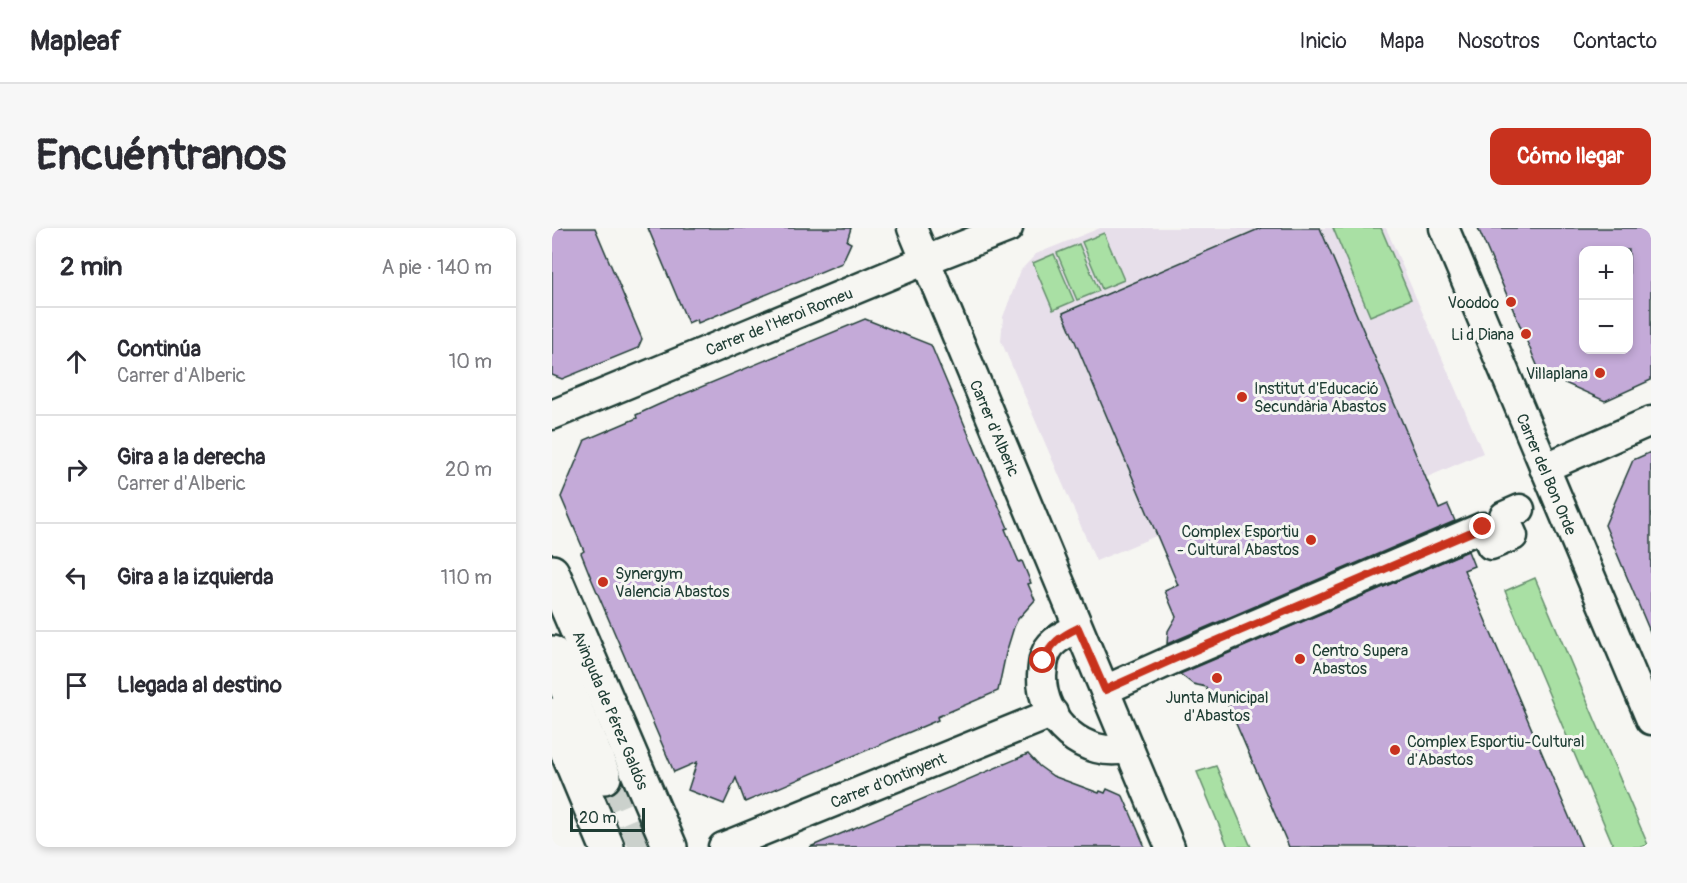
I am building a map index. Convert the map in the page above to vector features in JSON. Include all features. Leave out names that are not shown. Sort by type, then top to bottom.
[{"type":"main road","name":"Avinguda de Pérez Galdós","points":[[552,572],[670,847]]},
{"type":"main road","name":"Avinguda de Pérez Galdós","points":[[552,626],[610,776],[552,653]]},
{"type":"main road","points":[[552,715],[607,847]]},
{"type":"street","name":"Carrer d'Alberic","points":[[912,228],[1170,847]]},
{"type":"street","name":"Carrer de l'Heroi Romeu","points":[[552,415],[1008,228]]},
{"type":"street","name":"Carrer del Bon Orde","points":[[1444,228],[1651,718]]},
{"type":"street","points":[[1544,468],[1651,421]]},
{"type":"street","points":[[1105,690],[1483,527],[1491,545],[1513,536],[1512,513]]},
{"type":"street","points":[[1078,628],[1064,634],[1050,645],[1043,661],[1042,686],[1053,713],[1062,729],[1082,743],[1097,749],[1117,751],[1129,748]]},
{"type":"street","name":"Carrer d'Ontinyent","points":[[723,847],[1053,713]]},
{"type":"shaded area","name":"Institut d'Educació Secundària Abastos","points":[[1100,228],[1386,228],[1483,453],[1178,585],[1156,536],[1096,561],[1001,341],[1003,317],[1021,270],[1036,254]]},
{"type":"green space","points":[[1333,228],[1381,228],[1411,299],[1370,316]]},
{"type":"green space","points":[[1104,233],[1124,280],[1102,289],[1082,242]]},
{"type":"green space","points":[[1079,244],[1099,291],[1077,300],[1057,253]]},
{"type":"green space","points":[[1054,254],[1074,301],[1053,310],[1033,263]]},
{"type":"green space","points":[[1535,578],[1648,845],[1614,847],[1505,591]]},
{"type":"green space","points":[[1216,766],[1251,847],[1228,847],[1197,772]]},
{"type":"building","points":[[552,228],[595,228],[642,339],[638,348],[562,379],[552,375]]},
{"type":"building","points":[[648,228],[851,228],[847,241],[851,243],[842,263],[698,323],[697,319],[688,323]]},
{"type":"building","name":"Institut d'Educació Secundària Abastos","points":[[1261,228],[1320,228],[1439,509],[1448,505],[1455,521],[1167,644],[1168,631],[1176,617],[1165,591],[1178,585],[1063,313]]},
{"type":"building","points":[[1478,228],[1651,228],[1651,380],[1605,401],[1540,372]]},
{"type":"building","points":[[865,319],[931,345],[1008,528],[1005,529],[1031,583],[1028,584],[1035,600],[1014,627],[998,691],[937,717],[938,720],[745,802],[736,778],[724,804],[688,790],[697,762],[674,772],[591,578],[581,553],[584,551],[561,497],[585,440],[637,418],[636,415],[660,404]]},
{"type":"building","points":[[1651,452],[1651,634],[1605,525],[1633,460]]},
{"type":"building","points":[[1468,551],[1474,566],[1464,570],[1582,847],[1289,847],[1228,705],[1234,702],[1207,690],[1206,687],[1193,684],[1180,674]]},
{"type":"building","points":[[1028,754],[1053,776],[1099,793],[1100,791],[1105,793],[1107,789],[1123,796],[1145,847],[810,847]]},
{"type":"tunnel","points":[[615,774],[646,847]]},
{"type":"place","name":"Voodoo","points":[[1511,302]]},
{"type":"place","name":"Li d Diana","points":[[1526,334]]},
{"type":"place","name":"Villaplana","points":[[1600,373]]},
{"type":"place","name":"Institut d'Educació Secundària Abastos","points":[[1242,397]]},
{"type":"place","name":"Complex Esportiu - Cultural Abastos","points":[[1311,540]]},
{"type":"place","name":"Synergym Valencia Abastos","points":[[603,582]]},
{"type":"place","name":"Centro Supera Abastos","points":[[1300,659]]},
{"type":"place","name":"Junta Municipal d'Abastos","points":[[1217,678]]},
{"type":"place","name":"Complex Esportiu-Cultural d'Abastos","points":[[1395,750]]},
{"type":"route","points":[[1043,661],[1050,645],[1064,634],[1078,628],[1105,690],[1483,527]]}]
